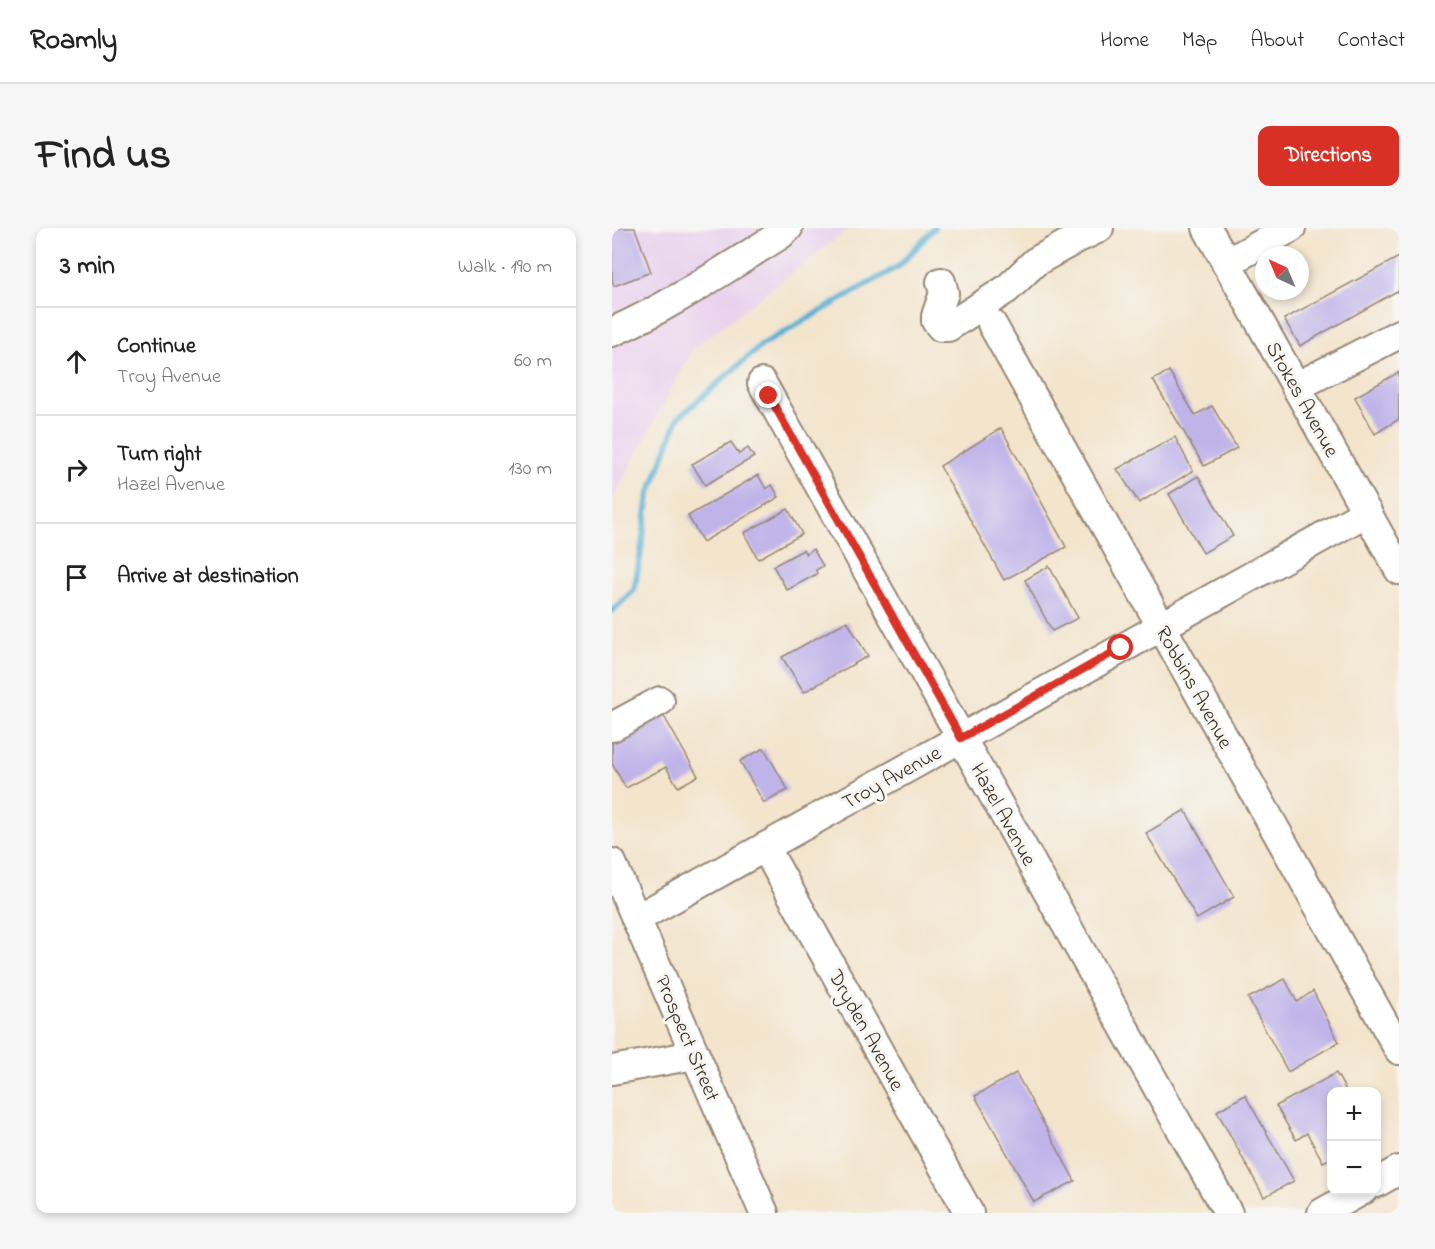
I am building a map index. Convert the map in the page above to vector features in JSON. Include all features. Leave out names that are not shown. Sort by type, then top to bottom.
[{"type":"street","points":[[612,332],[688,292],[788,228]]},
{"type":"street","points":[[940,282],[944,293],[936,321],[941,327],[948,327],[1007,289],[1035,262],[1099,228]]},
{"type":"street","name":"Stokes Avenue","points":[[1207,228],[1399,570]]},
{"type":"street","points":[[1226,263],[1291,228]]},
{"type":"street","name":"Robbins Avenue","points":[[992,324],[1399,1050]]},
{"type":"street","points":[[1296,387],[1399,334]]},
{"type":"street","name":"Hazel Avenue","points":[[762,383],[1228,1213]]},
{"type":"street","name":"Troy Avenue","points":[[636,918],[1366,512]]},
{"type":"street","points":[[612,727],[660,701]]},
{"type":"street","name":"Dryden Avenue","points":[[765,847],[969,1213]]},
{"type":"street","name":"Prospect Street","points":[[614,870],[764,1213]]},
{"type":"street","points":[[612,1070],[695,1055]]},
{"type":"street","points":[[1381,1181],[1399,1170]]},
{"type":"street","points":[[1322,1213],[1356,1195]]},
{"type":"shaded area","points":[[612,228],[850,228],[693,349],[612,500]]},
{"type":"building","points":[[612,228],[635,228],[651,272],[614,286],[612,281]]},
{"type":"building","points":[[1399,257],[1399,294],[1397,291],[1300,346],[1284,319]]},
{"type":"building","points":[[1169,371],[1195,415],[1212,406],[1237,448],[1204,466],[1153,380]]},
{"type":"building","points":[[1399,372],[1399,419],[1375,434],[1355,397]]},
{"type":"building","points":[[1001,428],[1066,547],[1004,580],[940,466]]},
{"type":"building","points":[[1175,437],[1193,471],[1139,503],[1117,469]]},
{"type":"building","points":[[731,442],[739,454],[748,448],[754,457],[705,485],[692,464]]},
{"type":"building","points":[[758,475],[766,489],[772,485],[779,497],[703,542],[688,516]]},
{"type":"building","points":[[1198,476],[1233,536],[1203,553],[1169,494]]},
{"type":"building","points":[[788,509],[802,534],[758,559],[744,533]]},
{"type":"building","points":[[813,549],[823,566],[816,570],[817,574],[787,590],[773,566],[803,550],[806,554]]},
{"type":"building","points":[[1049,566],[1078,618],[1052,631],[1025,580]]},
{"type":"building","points":[[847,621],[868,656],[804,692],[782,657]]},
{"type":"building","points":[[662,713],[698,776],[678,787],[666,767],[626,788],[612,764],[612,739]]},
{"type":"building","points":[[764,748],[788,790],[764,803],[740,761]]},
{"type":"building","points":[[1185,810],[1234,897],[1197,919],[1146,833]]},
{"type":"building","points":[[1285,979],[1297,1002],[1313,991],[1339,1042],[1288,1072],[1248,998]]},
{"type":"building","points":[[1016,1073],[1075,1181],[1034,1202],[975,1096]]},
{"type":"building","points":[[1336,1073],[1344,1087],[1327,1087],[1327,1160],[1323,1162],[1307,1133],[1296,1140],[1276,1106]]},
{"type":"building","points":[[1245,1095],[1294,1181],[1264,1197],[1217,1111]]},
{"type":"waterway","points":[[612,611],[634,590],[649,495],[678,418],[762,345],[899,266],[934,228]]},
{"type":"route","points":[[769,396],[961,738],[1121,648]]}]
